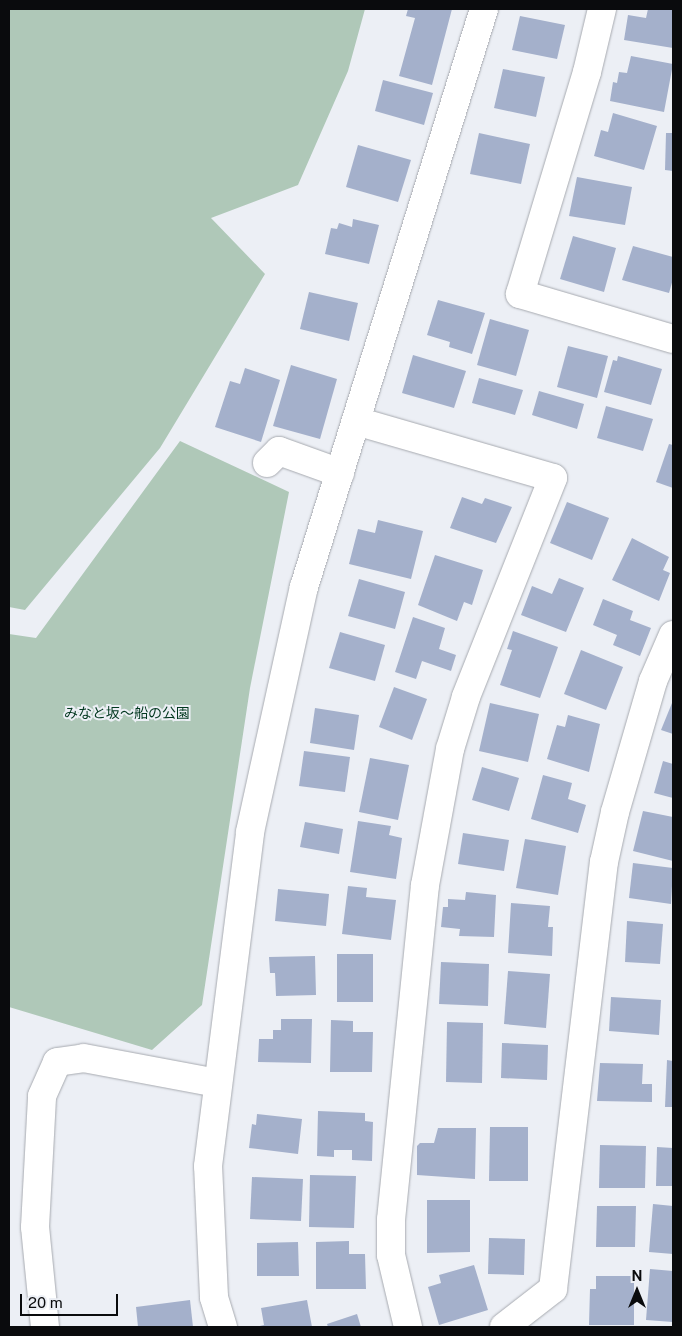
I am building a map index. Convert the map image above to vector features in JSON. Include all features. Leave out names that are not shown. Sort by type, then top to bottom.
[{"type":"street","points":[[223,1327],[214,1296],[208,1166],[250,832],[304,587],[484,9]]},
{"type":"street","points":[[602,9],[587,72],[520,294],[673,339]]},
{"type":"street","points":[[356,421],[553,478],[464,706],[450,749],[425,885],[391,1220],[391,1255],[399,1298],[408,1327]]},
{"type":"street","points":[[268,462],[279,451],[340,473]]},
{"type":"street","points":[[504,1327],[553,1290],[604,862],[615,812],[647,699],[673,635]]},
{"type":"street","points":[[45,1327],[35,1227],[42,1096],[57,1062],[84,1058],[217,1083]]},
{"type":"green space","points":[[9,9],[365,9],[348,71],[298,185],[211,218],[265,274],[160,448],[25,610],[9,607]]},
{"type":"green space","name":"みなと坂〜船の公園","points":[[180,441],[289,492],[250,688],[202,1005],[152,1050],[9,1007],[9,634],[36,638]]},
{"type":"building","points":[[408,9],[452,9],[432,85],[399,76],[415,18],[406,16]]},
{"type":"building","points":[[648,9],[673,9],[673,48],[624,40],[628,15],[646,18]]},
{"type":"building","points":[[520,16],[565,25],[557,59],[512,50]]},
{"type":"building","points":[[631,56],[673,64],[664,112],[610,101],[613,82],[617,83],[619,72],[627,73]]},
{"type":"building","points":[[503,69],[545,77],[536,117],[494,108]]},
{"type":"building","points":[[383,80],[433,93],[424,125],[375,111]]},
{"type":"building","points":[[613,113],[657,126],[644,170],[594,156],[601,130],[608,132]]},
{"type":"building","points":[[479,133],[530,144],[521,184],[470,174]]},
{"type":"building","points":[[666,133],[673,133],[673,171],[665,170]]},
{"type":"building","points":[[358,145],[411,160],[398,202],[346,187]]},
{"type":"building","points":[[577,177],[632,187],[625,225],[569,216]]},
{"type":"building","points":[[353,219],[379,225],[369,264],[325,254],[331,228],[337,229],[339,223],[352,227]]},
{"type":"building","points":[[573,236],[616,248],[604,292],[560,279]]},
{"type":"building","points":[[633,246],[673,257],[673,279],[669,293],[622,280]]},
{"type":"building","points":[[309,292],[358,303],[349,341],[300,329]]},
{"type":"building","points":[[438,300],[485,313],[472,354],[449,347],[450,342],[427,335]]},
{"type":"building","points":[[490,319],[529,330],[516,376],[477,365]]},
{"type":"building","points":[[568,346],[608,356],[597,398],[557,387]]},
{"type":"building","points":[[413,355],[466,371],[454,408],[402,393]]},
{"type":"building","points":[[618,356],[662,369],[651,405],[604,392],[613,360],[617,361]]},
{"type":"building","points":[[291,365],[337,379],[320,439],[273,426]]},
{"type":"building","points":[[245,368],[280,380],[261,442],[215,427],[230,381],[240,384]]},
{"type":"building","points":[[479,378],[523,390],[515,415],[472,403]]},
{"type":"building","points":[[539,391],[584,404],[577,429],[532,415]]},
{"type":"building","points":[[606,406],[653,419],[643,451],[597,438]]},
{"type":"building","points":[[669,444],[673,445],[673,488],[656,482]]},
{"type":"building","points":[[462,497],[482,504],[485,498],[512,507],[496,543],[450,528]]},
{"type":"building","points":[[567,502],[609,518],[592,560],[550,543]]},
{"type":"building","points":[[378,520],[423,531],[411,579],[349,564],[358,529],[375,533]]},
{"type":"building","points":[[632,538],[669,557],[663,570],[670,573],[659,601],[612,580]]},
{"type":"building","points":[[435,555],[483,570],[472,605],[464,602],[457,621],[418,605]]},
{"type":"building","points":[[559,578],[584,588],[566,632],[521,615],[532,586],[552,594]]},
{"type":"building","points":[[359,579],[405,592],[395,629],[348,616]]},
{"type":"building","points":[[603,599],[633,611],[630,620],[651,628],[640,656],[613,645],[617,635],[593,625]]},
{"type":"building","points":[[413,617],[445,628],[439,649],[456,655],[451,671],[422,661],[416,679],[395,672]]},
{"type":"building","points":[[513,631],[558,647],[540,698],[500,685],[512,650],[507,649]]},
{"type":"building","points":[[340,632],[385,645],[375,681],[329,668]]},
{"type":"building","points":[[581,650],[623,667],[606,710],[564,694]]},
{"type":"building","points":[[394,687],[427,699],[412,740],[379,727]]},
{"type":"building","points":[[490,703],[539,714],[528,762],[479,751]]},
{"type":"building","points":[[673,704],[673,734],[661,730]]},
{"type":"building","points":[[315,708],[359,715],[354,750],[310,743]]},
{"type":"building","points":[[568,715],[600,724],[589,772],[547,759],[557,725],[565,727]]},
{"type":"building","points":[[304,751],[350,757],[345,792],[299,786]]},
{"type":"building","points":[[370,758],[409,765],[398,820],[359,812]]},
{"type":"building","points":[[663,761],[673,764],[673,798],[654,793]]},
{"type":"building","points":[[482,767],[519,778],[509,811],[472,800]]},
{"type":"building","points":[[543,775],[572,783],[568,799],[586,805],[578,833],[531,819]]},
{"type":"building","points":[[643,811],[673,817],[673,861],[633,851]]},
{"type":"building","points":[[358,821],[391,826],[389,835],[402,838],[396,879],[350,872]]},
{"type":"building","points":[[305,822],[343,829],[339,854],[300,847]]},
{"type":"building","points":[[463,833],[509,840],[504,871],[458,864]]},
{"type":"building","points":[[525,839],[566,846],[558,895],[516,888]]},
{"type":"building","points":[[633,863],[673,868],[671,904],[629,898]]},
{"type":"building","points":[[348,886],[367,888],[366,897],[396,900],[391,940],[342,934]]},
{"type":"building","points":[[278,889],[329,894],[326,926],[275,921]]},
{"type":"building","points":[[466,892],[496,895],[494,937],[459,936],[460,929],[441,927],[443,907],[448,907],[448,899],[465,900]]},
{"type":"building","points":[[511,903],[550,906],[548,927],[553,927],[552,956],[508,953]]},
{"type":"building","points":[[627,921],[663,924],[660,964],[625,962]]},
{"type":"building","points":[[337,954],[373,954],[373,1002],[337,1002]]},
{"type":"building","points":[[315,956],[316,995],[276,996],[275,973],[270,973],[269,957]]},
{"type":"building","points":[[441,962],[489,964],[488,1006],[439,1004]]},
{"type":"building","points":[[508,971],[550,974],[546,1028],[504,1024]]},
{"type":"building","points":[[611,997],[661,1000],[659,1035],[609,1031]]},
{"type":"building","points":[[281,1019],[312,1019],[311,1063],[258,1062],[259,1039],[273,1039],[273,1030],[281,1030]]},
{"type":"building","points":[[331,1020],[353,1021],[353,1032],[373,1032],[372,1072],[330,1072]]},
{"type":"building","points":[[447,1022],[483,1023],[482,1083],[446,1082]]},
{"type":"building","points":[[502,1043],[548,1045],[547,1080],[501,1078]]},
{"type":"building","points":[[667,1060],[673,1061],[673,1107],[665,1107]]},
{"type":"building","points":[[600,1063],[643,1064],[642,1084],[652,1084],[652,1102],[597,1101]]},
{"type":"building","points":[[318,1111],[365,1113],[365,1121],[373,1122],[372,1161],[352,1160],[352,1150],[334,1150],[334,1157],[317,1156]]},
{"type":"building","points":[[257,1114],[302,1119],[298,1154],[249,1148],[252,1124],[256,1125]]},
{"type":"building","points":[[490,1127],[528,1127],[528,1181],[489,1181]]},
{"type":"building","points":[[438,1128],[476,1128],[475,1179],[417,1175],[417,1146],[420,1143],[434,1143]]},
{"type":"building","points":[[600,1145],[646,1146],[645,1188],[599,1188]]},
{"type":"building","points":[[657,1147],[673,1148],[673,1186],[656,1186]]},
{"type":"building","points":[[310,1175],[356,1176],[354,1228],[309,1227]]},
{"type":"building","points":[[252,1177],[303,1179],[301,1221],[250,1219]]},
{"type":"building","points":[[427,1200],[470,1200],[470,1252],[427,1253]]},
{"type":"building","points":[[653,1204],[673,1206],[673,1254],[649,1252]]},
{"type":"building","points":[[597,1206],[636,1206],[635,1247],[596,1247]]},
{"type":"building","points":[[489,1238],[525,1239],[524,1275],[488,1274]]},
{"type":"building","points":[[349,1241],[349,1254],[365,1254],[366,1289],[316,1289],[316,1242]]},
{"type":"building","points":[[298,1242],[299,1276],[257,1276],[257,1243]]},
{"type":"building","points":[[474,1265],[488,1310],[439,1325],[428,1287],[441,1283],[439,1275]]},
{"type":"building","points":[[650,1269],[673,1271],[673,1322],[646,1320]]},
{"type":"building","points":[[596,1276],[634,1276],[634,1325],[589,1325],[590,1289],[596,1289]]},
{"type":"building","points":[[190,1300],[193,1327],[138,1327],[136,1307]]},
{"type":"building","points":[[307,1300],[312,1327],[255,1327],[264,1325],[261,1308]]},
{"type":"building","points":[[357,1314],[361,1327],[328,1327],[327,1324]]}]
